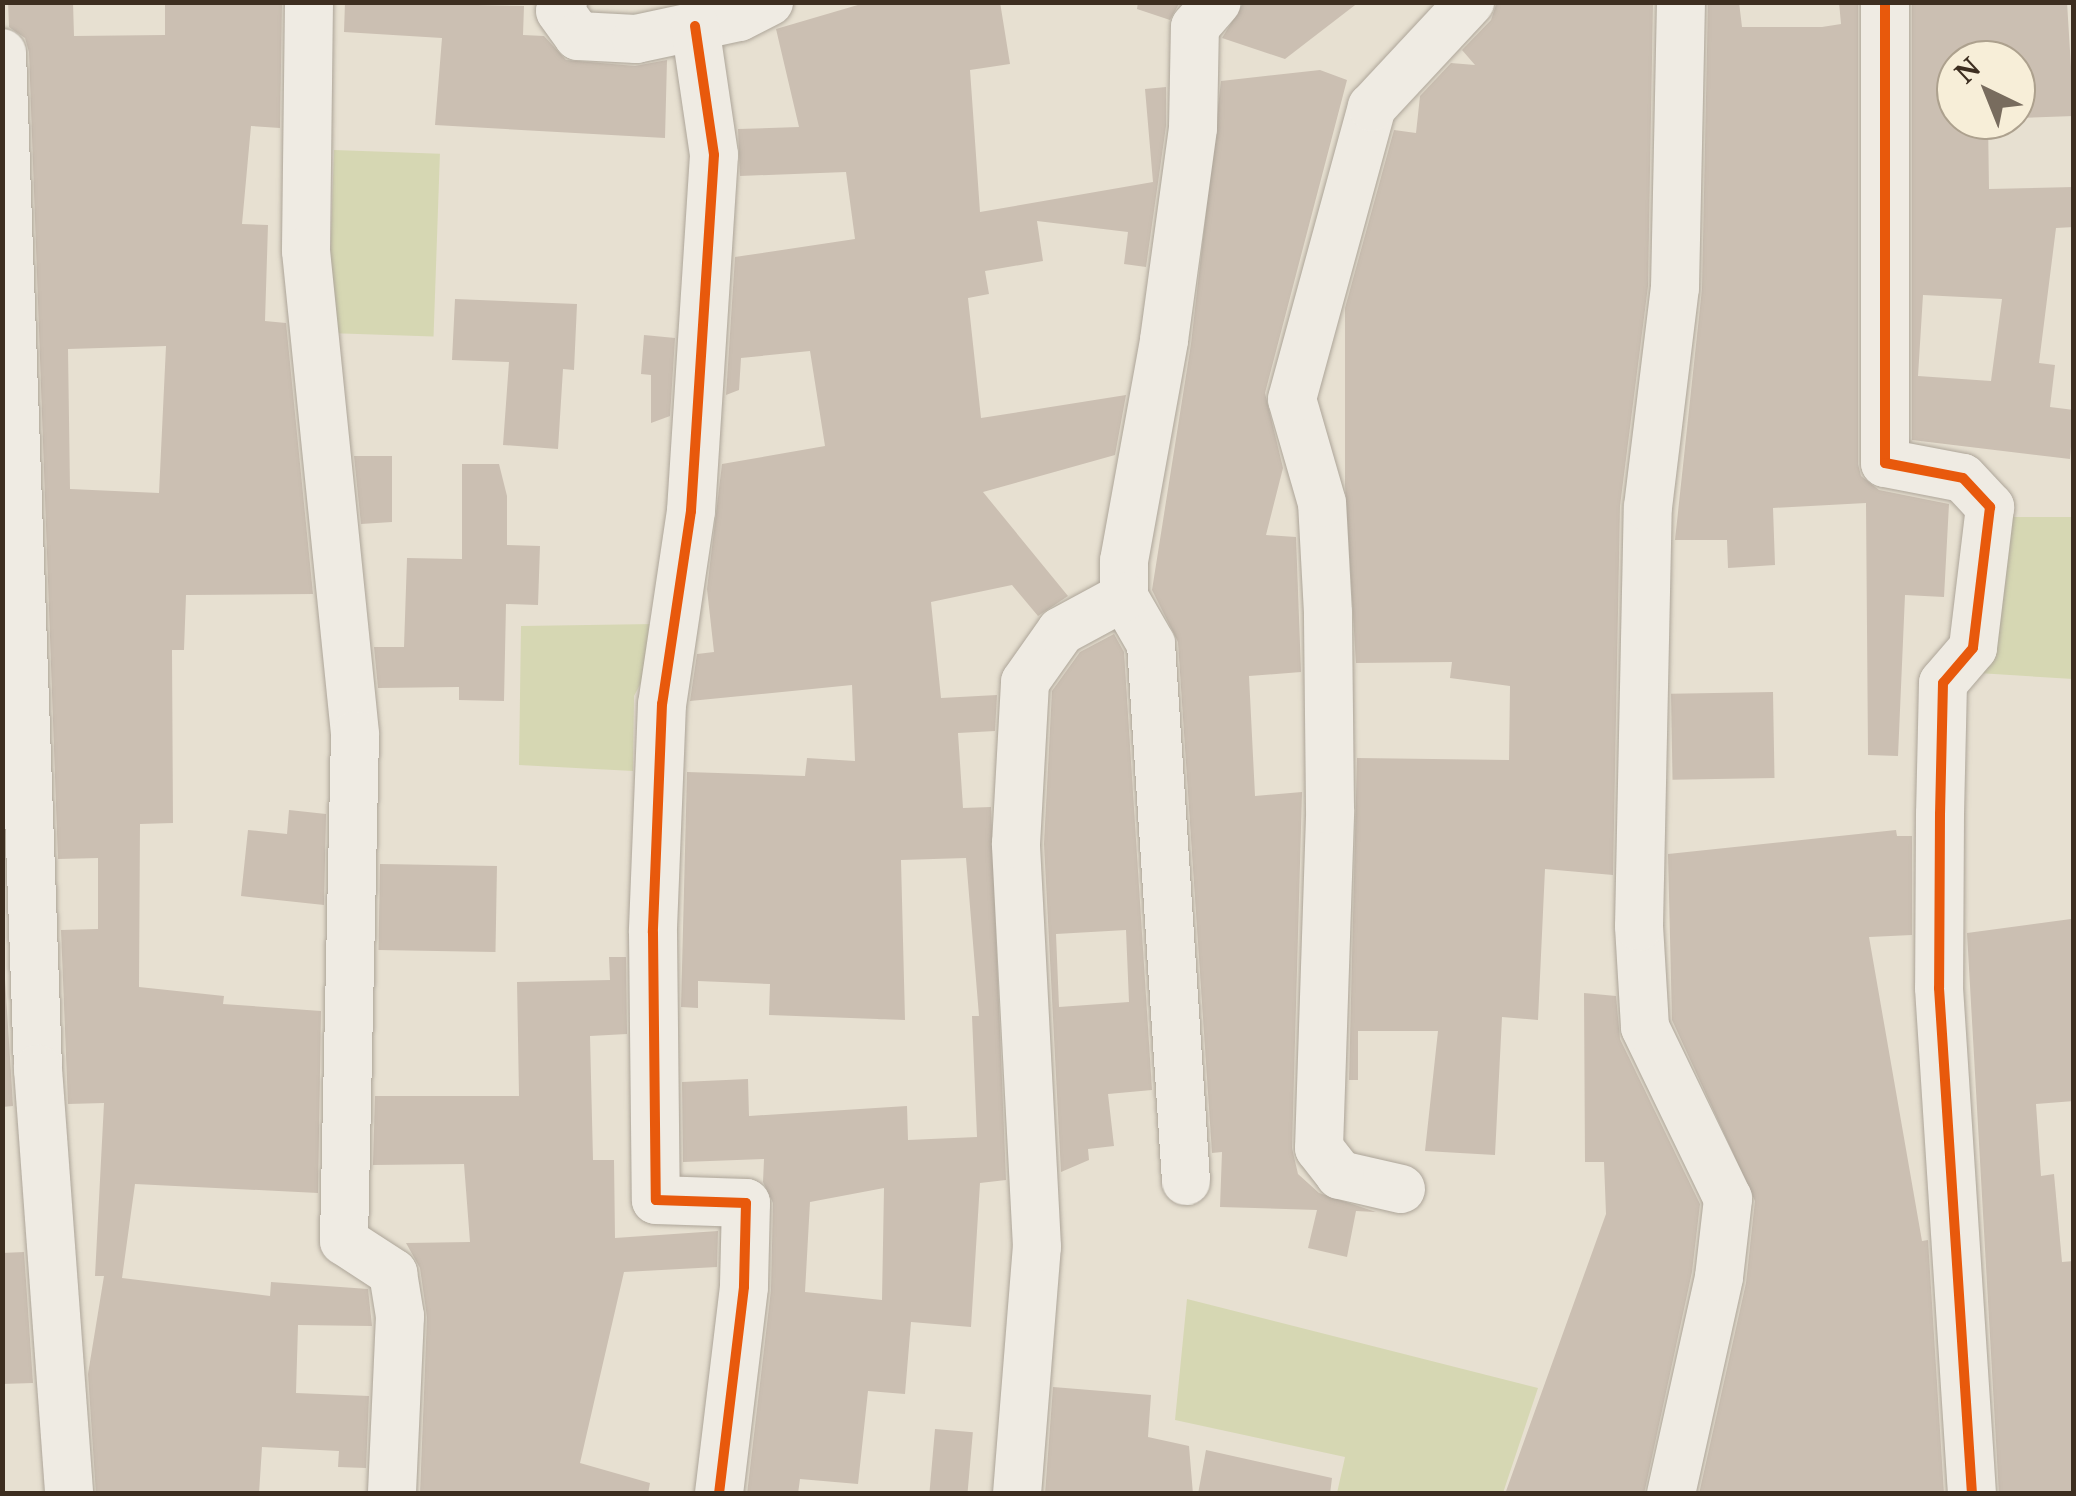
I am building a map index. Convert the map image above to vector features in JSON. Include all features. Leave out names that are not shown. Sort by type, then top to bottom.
[{"type":"street","points":[[309,2],[306,251],[355,735],[344,1240],[393,1274],[400,1316],[392,1494]]},
{"type":"street","points":[[563,2],[560,11],[578,36],[636,39],[695,26],[768,2]]},
{"type":"street","points":[[1186,1182],[1151,644],[1124,598],[1124,561],[1164,340],[1192,128],[1195,27],[1217,2]]},
{"type":"street","points":[[1402,1189],[1340,1175],[1319,1148],[1330,810],[1328,612],[1322,503],[1292,399],[1372,107],[1470,2]]},
{"type":"street","points":[[1671,1494],[1719,1277],[1728,1199],[1645,1026],[1639,926],[1648,507],[1675,288],[1681,2]]},
{"type":"street","points":[[1885,2],[1885,463],[1963,478],[1990,507],[1973,648],[1943,683],[1940,814],[1939,988],[1972,1494]]},
{"type":"street","points":[[695,26],[714,155],[691,510],[662,704],[653,933],[656,1200],[746,1202],[744,1288],[720,1494]]},
{"type":"street","points":[[2,53],[38,1069],[69,1494]]},
{"type":"street","points":[[1017,1494],[1037,1247],[1016,844],[1025,682],[1061,631],[1124,598]]},
{"type":"green space","points":[[334,150],[440,154],[434,337],[328,333]]},
{"type":"green space","points":[[2073,506],[2073,679],[1978,673],[2012,517],[2071,517]]},
{"type":"green space","points":[[654,624],[655,656],[634,696],[633,771],[519,765],[521,626]]},
{"type":"green space","points":[[1187,1299],[1538,1388],[1503,1493],[1337,1493],[1345,1457],[1175,1420]]},
{"type":"building","points":[[8,2],[73,2],[74,36],[165,35],[165,2],[282,2],[280,128],[251,126],[242,224],[268,225],[265,321],[286,323],[313,594],[186,595],[184,650],[172,650],[173,823],[140,824],[139,987],[224,996],[223,1004],[321,1011],[318,1193],[135,1184],[122,1278],[270,1296],[271,1282],[368,1289],[372,1326],[298,1325],[296,1393],[369,1396],[366,1468],[338,1467],[339,1451],[262,1447],[259,1494],[96,1494],[88,1374],[104,1276],[95,1276],[104,1103],[68,1104],[61,930],[98,929],[98,858],[58,859],[29,52],[25,38],[9,27]],"holes":[[[166,346],[159,493],[70,489],[68,349]]]},
{"type":"building","points":[[345,2],[524,6],[523,35],[544,36],[566,60],[635,66],[667,60],[665,138],[435,125],[442,38],[344,32]]},
{"type":"building","points":[[868,2],[1000,2],[1010,64],[970,70],[980,212],[1153,182],[1145,89],[1166,87],[1166,126],[1146,267],[1124,264],[1128,232],[1037,221],[1043,261],[985,271],[989,294],[968,298],[981,418],[1126,395],[1115,455],[983,492],[1068,596],[1038,616],[1012,585],[931,602],[941,698],[997,695],[995,731],[958,733],[963,808],[991,807],[1006,1180],[980,1183],[971,1327],[911,1322],[905,1394],[868,1391],[858,1484],[800,1479],[798,1494],[747,1494],[771,1290],[773,1203],[763,1182],[764,1159],[683,1162],[682,1082],[748,1079],[749,1116],[907,1106],[908,1140],[977,1137],[972,1016],[979,1016],[966,858],[901,860],[905,1020],[769,1015],[770,984],[698,981],[698,1008],[681,1007],[687,772],[805,776],[807,758],[855,761],[852,685],[690,701],[697,654],[714,652],[707,589],[722,464],[825,446],[810,351],[741,358],[739,390],[726,395],[735,257],[855,239],[846,172],[740,176],[738,129],[799,127],[776,29]],"holes":[[[884,1188],[882,1300],[805,1292],[810,1202]]]},
{"type":"building","points":[[1138,2],[1180,2],[1170,20],[1137,9]]},
{"type":"building","points":[[1244,2],[1359,2],[1285,59],[1222,38]]},
{"type":"building","points":[[1497,2],[1653,2],[1648,286],[1620,506],[1613,875],[1545,869],[1538,1020],[1502,1017],[1495,1155],[1425,1151],[1438,1031],[1358,1031],[1358,1080],[1349,1080],[1357,758],[1509,760],[1510,686],[1450,678],[1452,662],[1356,663],[1345,485],[1345,308],[1394,130],[1416,133],[1420,96],[1451,63],[1475,65],[1462,50],[1491,20]]},
{"type":"building","points":[[1708,2],[1739,2],[1742,27],[1822,27],[1841,24],[1839,2],[1858,2],[1858,464],[1861,476],[1879,490],[1949,504],[1944,597],[1905,595],[1898,756],[1868,755],[1866,503],[1773,508],[1775,565],[1728,568],[1727,540],[1675,540],[1702,289]]},
{"type":"building","points":[[1912,2],[2067,2],[2074,116],[2036,117],[2036,40],[1936,40],[1936,140],[1988,140],[1989,189],[2074,187],[2074,227],[2056,228],[2039,363],[2055,365],[2050,407],[2074,410],[2070,459],[1912,440]],"holes":[[[1923,295],[2002,299],[1991,381],[1918,376]]]},
{"type":"building","points":[[1320,70],[1347,80],[1265,393],[1283,468],[1266,535],[1296,537],[1301,672],[1249,676],[1255,796],[1302,792],[1292,1148],[1298,1174],[1319,1193],[1376,1212],[1356,1211],[1347,1257],[1308,1248],[1317,1210],[1220,1207],[1222,1152],[1212,1153],[1178,642],[1152,590],[1191,344],[1221,81]]},
{"type":"building","points":[[455,299],[577,304],[574,370],[563,369],[558,449],[503,445],[509,362],[452,360]]},
{"type":"building","points":[[644,335],[675,338],[670,416],[651,423],[651,375],[641,374]]},
{"type":"building","points":[[354,456],[392,456],[392,522],[361,524]]},
{"type":"building","points":[[462,464],[499,464],[507,496],[507,545],[540,546],[538,605],[506,604],[504,701],[459,700],[459,687],[378,688],[374,647],[404,647],[407,558],[462,559]]},
{"type":"building","points":[[1114,634],[1124,652],[1152,1090],[1108,1094],[1114,1146],[1088,1149],[1089,1160],[1061,1172],[1044,844],[1052,691],[1080,652]],"holes":[[[1126,930],[1129,1002],[1059,1007],[1056,934]]]},
{"type":"building","points":[[1773,692],[1775,778],[1673,780],[1671,694]]},
{"type":"building","points":[[289,810],[326,814],[324,905],[241,896],[248,830],[287,834]]},
{"type":"building","points":[[1896,830],[1897,836],[1912,836],[1912,935],[1869,937],[1922,1241],[1928,1240],[1944,1494],[1699,1494],[1746,1283],[1755,1201],[1672,1020],[1668,854]]},
{"type":"building","points":[[380,864],[497,866],[495,952],[378,950]]},
{"type":"building","points":[[2071,919],[2074,1101],[2036,1104],[2041,1176],[2054,1174],[2062,1262],[2074,1261],[2074,1494],[1999,1494],[1967,933]]},
{"type":"building","points":[[2,931],[13,1106],[2,1107]]},
{"type":"building","points":[[609,957],[626,957],[627,1034],[590,1036],[593,1160],[614,1160],[615,1238],[718,1231],[717,1267],[624,1272],[580,1463],[650,1483],[648,1494],[420,1494],[427,1317],[420,1268],[406,1243],[470,1242],[464,1164],[373,1165],[375,1096],[519,1096],[517,982],[610,980]]},
{"type":"building","points":[[1584,993],[1616,996],[1620,1039],[1700,1204],[1692,1272],[1644,1494],[1505,1494],[1606,1214],[1604,1162],[1585,1162]]},
{"type":"building","points":[[24,1252],[33,1383],[2,1384],[2,1253]]},
{"type":"building","points":[[1053,1387],[1151,1395],[1148,1437],[1189,1446],[1193,1494],[1045,1494]]},
{"type":"building","points":[[935,1429],[973,1432],[967,1494],[929,1494]]},
{"type":"building","points":[[1206,1450],[1332,1478],[1330,1494],[1198,1494]]},
{"type":"cycle path","points":[[1885,2],[1885,463],[1963,478],[1990,507],[1973,648],[1943,683],[1940,814],[1939,988],[1972,1494]]},
{"type":"cycle path","points":[[695,26],[714,155],[691,511],[662,704],[653,933],[656,1200],[746,1203],[744,1287],[719,1494]]}]
